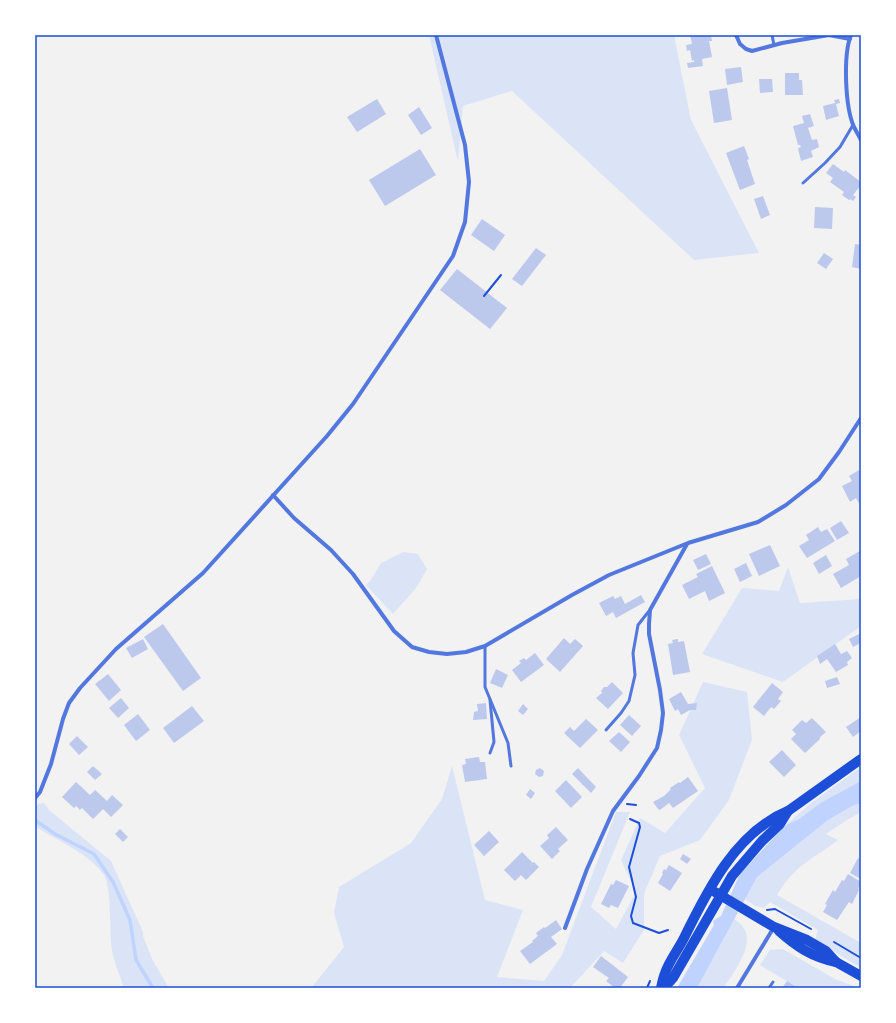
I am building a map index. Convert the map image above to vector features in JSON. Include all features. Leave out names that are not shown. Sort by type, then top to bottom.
[{"type":"main road","points":[[663,988],[665,973],[709,889],[723,867],[747,840],[774,816],[788,811],[861,759]]},
{"type":"main road","points":[[663,988],[673,978],[723,898],[732,876],[745,860],[780,824],[788,811]]},
{"type":"main road","points":[[709,889],[774,926],[807,940],[826,951],[836,962],[861,976]]},
{"type":"street","points":[[35,798],[40,792],[51,764],[63,719],[69,703],[80,688],[116,649],[203,573],[327,436],[352,404],[453,256],[465,222],[469,182],[465,145],[436,35]]},
{"type":"street","points":[[737,36],[740,44],[746,49],[752,51],[774,45],[829,35],[850,37],[846,65],[846,89],[853,126],[861,140]]},
{"type":"street","points":[[273,495],[294,518],[331,550],[353,574],[394,631],[412,646],[425,651],[447,654],[466,652],[484,646],[609,575],[688,544],[758,522],[786,505],[819,479],[861,418]]},
{"type":"street","points":[[565,928],[587,869],[612,811],[640,776],[657,748],[663,713],[649,634],[650,610],[688,544]]},
{"type":"street","points":[[737,988],[774,926]]},
{"type":"lane","points":[[772,35],[774,45]]},
{"type":"lane","points":[[803,183],[840,147],[853,126]]},
{"type":"lane","points":[[606,730],[629,701],[635,674],[633,653],[638,625],[650,610]]},
{"type":"lane","points":[[484,646],[485,686],[508,743],[511,766]]},
{"type":"lane","points":[[490,698],[494,742],[490,753]]},
{"type":"lane","points":[[769,988],[773,982]]},
{"type":"path","points":[[484,296],[501,275]]},
{"type":"path","points":[[630,819],[639,823],[640,827],[629,867],[636,897],[631,916],[633,923],[660,933],[668,930]]},
{"type":"shaded area","points":[[429,35],[674,35],[691,120],[759,253],[694,260],[512,91],[463,106],[458,162]]},
{"type":"shaded area","points":[[403,552],[418,554],[427,569],[416,588],[393,614],[366,585],[371,580],[381,563]]},
{"type":"shaded area","points":[[788,567],[800,603],[861,599],[861,626],[783,682],[702,654],[742,588],[779,591]]},
{"type":"shaded area","points":[[703,682],[747,692],[752,740],[729,800],[700,840],[660,856],[644,894],[644,930],[623,963],[604,951],[570,988],[311,988],[344,947],[334,913],[339,887],[411,843],[442,799],[452,766],[485,900],[523,910],[497,977],[544,981],[562,955],[616,812],[630,812],[591,907],[616,929],[636,892],[621,860],[640,818],[665,833],[705,788],[679,735]]},
{"type":"shaded area","points":[[861,767],[861,781],[822,802],[799,819],[786,825],[811,803]]},
{"type":"shaded area","points":[[44,803],[49,810],[111,861],[143,932],[143,936],[153,961],[169,988],[124,988],[112,950],[107,881],[98,867],[90,860],[35,826],[35,809],[38,804]]},
{"type":"shaded area","points":[[861,803],[861,812],[826,834],[838,840],[796,871],[777,895],[861,943],[861,968],[815,940],[818,930],[770,902],[764,908],[755,906],[745,899],[757,877],[828,820],[854,805]]},
{"type":"shaded area","points":[[734,919],[742,926],[746,934],[747,943],[740,962],[724,988],[697,988]]},
{"type":"shaded area","points":[[783,949],[835,979],[859,988],[798,988],[760,965],[770,950]]},
{"type":"water","points":[[861,781],[861,803],[854,805],[828,820],[757,877],[697,988],[677,988],[714,925],[713,921],[721,916],[740,874],[786,825],[799,819],[822,802]]},
{"type":"building","points":[[690,35],[711,35],[712,41],[709,41],[712,57],[702,59],[703,66],[688,68],[687,63],[694,62],[694,60],[692,61],[690,50],[687,51],[686,45],[692,44]]},
{"type":"building","points":[[741,67],[743,82],[727,85],[725,69]]},
{"type":"building","points":[[785,73],[799,73],[799,80],[802,80],[803,95],[785,95]]},
{"type":"building","points":[[759,79],[772,79],[773,92],[760,93]]},
{"type":"building","points":[[727,88],[732,120],[714,123],[709,91]]},
{"type":"building","points":[[377,99],[386,114],[357,132],[347,117]]},
{"type":"building","points":[[839,99],[840,103],[836,104],[839,116],[826,120],[823,106],[835,103],[834,100]]},
{"type":"building","points":[[419,107],[432,128],[421,135],[408,115]]},
{"type":"building","points":[[810,114],[814,126],[808,128],[812,140],[817,139],[819,147],[811,151],[813,157],[801,161],[798,148],[801,147],[798,145],[793,126],[804,123],[802,116]]},
{"type":"building","points":[[744,146],[755,184],[740,190],[726,153]]},
{"type":"building","points":[[420,149],[436,175],[385,206],[369,180]]},
{"type":"building","points":[[833,164],[844,172],[845,170],[861,182],[861,185],[853,195],[856,197],[853,201],[842,195],[844,192],[830,182],[833,178],[826,173]]},
{"type":"building","points":[[763,196],[770,215],[761,219],[754,199]]},
{"type":"building","points":[[815,207],[833,208],[832,229],[814,228]]},
{"type":"building","points":[[482,219],[505,235],[494,251],[471,235]]},
{"type":"building","points":[[855,244],[861,245],[861,269],[852,267]]},
{"type":"building","points":[[536,248],[546,255],[522,286],[512,279]]},
{"type":"building","points":[[824,253],[833,259],[826,269],[817,263]]},
{"type":"building","points":[[457,269],[507,308],[490,329],[440,290]]},
{"type":"building","points":[[859,470],[861,474],[861,507],[856,498],[850,502],[842,486],[852,481],[849,476]]},
{"type":"building","points":[[841,521],[849,533],[837,540],[830,528]]},
{"type":"building","points":[[818,527],[821,532],[827,529],[835,541],[807,558],[799,546],[809,540],[806,535]]},
{"type":"building","points":[[770,545],[780,566],[759,576],[749,554]]},
{"type":"building","points":[[860,551],[861,576],[841,588],[833,574],[849,565],[846,559]]},
{"type":"building","points":[[706,554],[711,564],[698,570],[693,560]]},
{"type":"building","points":[[826,555],[832,566],[819,574],[813,563]]},
{"type":"building","points":[[746,563],[752,576],[740,582],[734,569]]},
{"type":"building","points":[[712,566],[725,593],[709,601],[705,591],[689,599],[682,585],[698,577],[696,574]]},
{"type":"building","points":[[641,595],[645,602],[616,618],[613,612],[606,616],[599,603],[613,596],[615,599],[621,596],[625,604]]},
{"type":"building","points":[[163,624],[201,678],[183,691],[144,637]]},
{"type":"building","points":[[859,634],[861,643],[853,647],[849,639]]},
{"type":"building","points":[[564,638],[570,644],[575,639],[583,646],[560,672],[546,659]]},
{"type":"building","points":[[143,639],[148,649],[132,658],[126,648]]},
{"type":"building","points":[[678,639],[678,642],[684,641],[690,672],[673,675],[668,644],[673,643],[672,640]]},
{"type":"building","points":[[835,644],[841,654],[847,651],[852,658],[847,662],[848,665],[836,672],[827,659],[820,664],[817,656]]},
{"type":"building","points":[[535,653],[544,665],[521,682],[512,670],[521,663],[519,661],[524,658],[526,660]]},
{"type":"building","points":[[496,669],[508,675],[502,688],[490,683]]},
{"type":"building","points":[[108,674],[121,690],[109,701],[95,684]]},
{"type":"building","points":[[837,677],[840,684],[827,688],[825,681]]},
{"type":"building","points":[[612,682],[623,693],[608,709],[596,698],[602,693],[601,691],[604,687],[607,687]]},
{"type":"building","points":[[772,683],[783,692],[778,699],[781,701],[774,709],[771,707],[764,716],[753,707]]},
{"type":"building","points":[[681,692],[688,704],[697,703],[696,710],[690,710],[681,715],[678,709],[675,711],[669,699]]},
{"type":"building","points":[[121,698],[129,708],[118,718],[109,708]]},
{"type":"building","points":[[486,703],[487,719],[473,720],[474,712],[478,711],[477,704]]},
{"type":"building","points":[[523,704],[528,709],[523,715],[518,711]]},
{"type":"building","points":[[192,706],[204,721],[174,743],[163,728]]},
{"type":"building","points":[[138,714],[150,730],[136,741],[124,725]]},
{"type":"building","points":[[629,715],[641,726],[632,736],[620,725]]},
{"type":"building","points":[[861,717],[861,731],[853,737],[846,727]]},
{"type":"building","points":[[812,718],[826,732],[805,753],[791,739],[796,734],[792,730],[802,720],[806,723]]},
{"type":"building","points":[[586,719],[598,730],[580,748],[564,733],[570,727],[574,731]]},
{"type":"building","points":[[619,732],[630,742],[621,752],[609,741]]},
{"type":"building","points":[[77,736],[88,747],[79,755],[69,744]]},
{"type":"building","points":[[782,750],[796,765],[784,777],[769,762]]},
{"type":"building","points":[[479,757],[480,762],[485,762],[487,779],[465,782],[462,765],[466,764],[465,759]]},
{"type":"building","points":[[93,766],[102,774],[95,780],[87,772]]},
{"type":"building","points":[[540,768],[544,771],[543,776],[539,777],[535,774],[536,770]]},
{"type":"building","points":[[578,768],[596,787],[591,793],[572,774]]},
{"type":"building","points":[[688,777],[698,791],[673,808],[669,803],[660,810],[658,809],[653,802],[664,796],[671,789],[670,788]]},
{"type":"building","points":[[566,780],[582,797],[571,808],[555,791]]},
{"type":"building","points":[[76,782],[90,795],[95,790],[107,801],[112,795],[123,805],[111,817],[103,809],[93,819],[82,808],[80,810],[76,806],[74,808],[62,797]]},
{"type":"building","points":[[530,789],[535,793],[531,799],[526,795]]},
{"type":"building","points":[[556,827],[568,840],[558,849],[560,851],[552,859],[540,846],[549,838],[547,835]]},
{"type":"building","points":[[120,829],[128,837],[123,842],[115,834]]},
{"type":"building","points":[[489,831],[499,842],[484,856],[474,845]]},
{"type":"building","points":[[522,852],[539,867],[526,880],[521,875],[515,881],[504,870]]},
{"type":"building","points":[[683,854],[691,859],[687,864],[680,859]]},
{"type":"building","points":[[858,858],[861,860],[861,879],[850,873]]},
{"type":"building","points":[[669,865],[682,873],[670,891],[658,883],[664,869],[666,870]]},
{"type":"building","points":[[848,874],[861,883],[852,904],[849,902],[837,920],[823,912],[827,905],[825,904],[833,890],[835,892],[842,880],[844,881]]},
{"type":"building","points":[[616,880],[629,886],[618,908],[611,905],[609,908],[601,904],[611,884],[613,885]]},
{"type":"building","points":[[556,920],[562,929],[551,937],[557,944],[530,964],[520,951],[533,942],[532,941],[538,936],[536,933],[544,927],[548,932],[545,928]]},
{"type":"building","points":[[601,956],[628,977],[620,988],[615,988],[606,981],[609,978],[593,967]]},
{"type":"building","points":[[787,981],[798,988],[782,988]]},
{"type":"waterway","points":[[35,820],[55,834],[94,854],[113,882],[130,920],[136,960],[153,988]]}]
